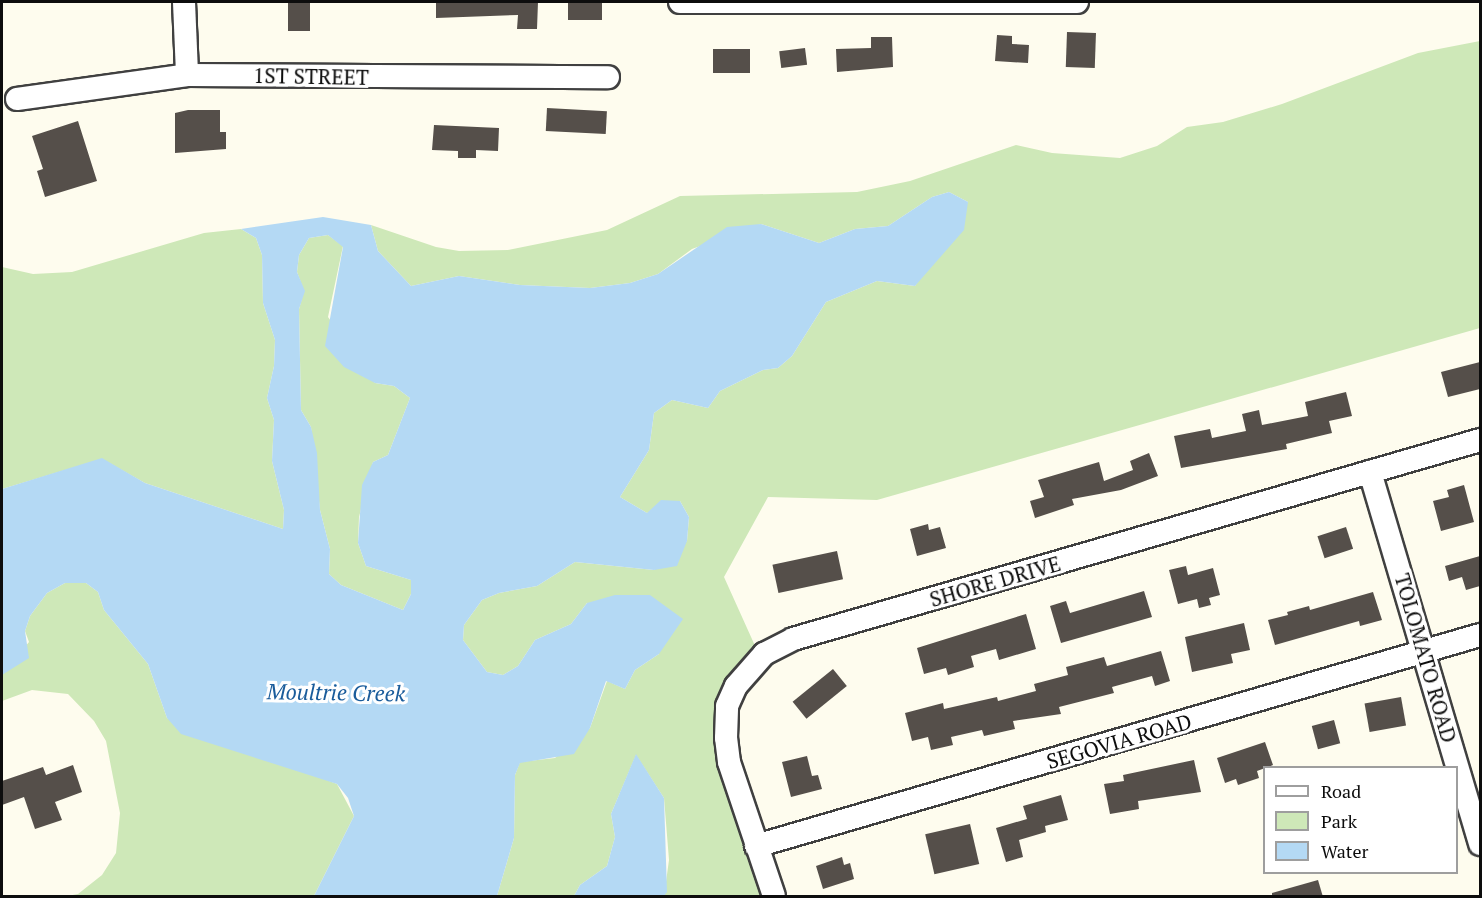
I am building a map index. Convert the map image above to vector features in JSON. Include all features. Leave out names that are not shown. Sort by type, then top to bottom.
[{"type":"street","points":[[184,2],[187,75]]},
{"type":"street","points":[[680,2],[1077,2]]},
{"type":"street","name":"1ST STREET","points":[[17,99],[187,75],[608,77]]},
{"type":"street","name":"SHORE DRIVE","points":[[774,897],[729,762],[725,722],[736,686],[764,654],[793,639],[1480,440]]},
{"type":"street","name":"TOLOMATO ROAD","points":[[1371,472],[1457,766]]},
{"type":"street","name":"SEGOVIA ROAD","points":[[756,846],[1480,635]]},
{"type":"street","name":"TOLOMATO ROAD","points":[[1458,770],[1480,844]]},
{"type":"green space","points":[[1480,41],[1480,328],[877,500],[768,497],[724,577],[756,648],[719,721],[770,896],[664,896],[669,860],[664,798],[636,755],[611,814],[615,837],[607,866],[580,885],[574,896],[497,896],[514,838],[515,775],[520,762],[555,758],[590,728],[607,681],[625,689],[635,670],[659,654],[587,603],[571,624],[535,640],[518,666],[503,675],[487,672],[463,640],[464,625],[482,600],[499,593],[537,586],[575,562],[654,570],[687,541],[689,517],[680,501],[647,513],[620,497],[649,450],[654,413],[672,400],[708,408],[720,391],[763,370],[778,368],[792,356],[826,302],[877,281],[915,286],[968,202],[949,192],[932,197],[888,226],[855,229],[819,243],[761,224],[692,249],[658,274],[630,283],[590,288],[520,285],[459,276],[411,286],[378,251],[371,225],[436,247],[459,251],[508,250],[607,230],[680,196],[857,192],[910,181],[1016,145],[1052,153],[1120,158],[1157,146],[1187,127],[1223,122],[1282,104],[1418,53]]},
{"type":"green space","points":[[241,229],[256,238],[262,255],[263,303],[275,340],[274,366],[267,398],[274,420],[272,461],[284,510],[283,529],[145,483],[102,459],[2,489],[2,267],[33,274],[72,272],[204,233]]},
{"type":"green space","points":[[328,235],[343,246],[328,317],[375,383],[394,386],[410,398],[388,455],[373,462],[359,517],[358,543],[366,566],[411,580],[411,594],[403,610],[341,585],[329,574],[330,549],[320,510],[311,427],[301,410],[299,309],[304,291],[297,272],[299,255],[309,238]]},
{"type":"green space","points":[[65,583],[86,583],[98,592],[104,610],[148,664],[167,718],[337,784],[354,816],[314,896],[67,896],[78,894],[102,875],[116,853],[120,813],[106,741],[94,721],[68,694],[32,690],[2,701],[2,675],[29,642],[25,631],[30,616],[47,593]]},
{"type":"water","name":"Moultrie Creek","points":[[949,192],[968,202],[964,230],[915,286],[877,281],[826,302],[792,356],[778,368],[763,370],[720,391],[708,408],[672,400],[654,413],[649,450],[620,497],[647,513],[661,500],[680,501],[689,517],[687,541],[677,566],[654,570],[575,562],[537,586],[499,593],[482,600],[464,625],[463,640],[487,672],[503,675],[518,666],[535,640],[571,624],[587,603],[615,595],[650,595],[683,619],[659,654],[635,670],[625,689],[606,681],[590,728],[574,754],[520,763],[515,775],[514,838],[497,896],[314,896],[354,816],[348,798],[337,784],[181,734],[167,718],[148,664],[104,610],[98,592],[86,583],[65,583],[47,593],[30,616],[25,631],[29,658],[2,675],[2,489],[102,458],[145,483],[283,529],[284,510],[272,461],[274,420],[267,398],[274,366],[275,340],[263,303],[262,255],[256,238],[241,229],[323,217],[371,225],[378,251],[411,286],[459,276],[520,285],[590,288],[630,283],[658,274],[727,227],[761,224],[819,243],[855,229],[888,226],[932,197]],"holes":[[[328,235],[343,247],[325,346],[344,367],[375,383],[394,386],[410,398],[388,455],[373,462],[362,485],[358,543],[366,566],[411,580],[411,594],[403,610],[341,585],[329,574],[330,549],[320,510],[317,453],[311,427],[301,410],[299,309],[305,291],[297,272],[299,255],[309,238]]]},
{"type":"water","points":[[636,754],[664,798],[667,892],[664,896],[574,896],[580,885],[607,866],[615,837],[611,814]]},
{"type":"building","points":[[288,2],[310,2],[310,31],[288,31]]},
{"type":"building","points":[[436,2],[538,2],[537,29],[517,29],[518,15],[436,18]]},
{"type":"building","points":[[568,2],[602,2],[602,20],[568,20]]},
{"type":"building","points":[[1067,32],[1096,33],[1095,68],[1066,67]]},
{"type":"building","points":[[997,35],[1012,36],[1012,44],[1029,45],[1028,63],[995,61]]},
{"type":"building","points":[[871,37],[892,37],[893,67],[837,72],[836,49],[871,48]]},
{"type":"building","points":[[805,48],[807,65],[781,68],[779,51]]},
{"type":"building","points":[[713,49],[750,49],[750,73],[713,73]]},
{"type":"building","points":[[547,108],[607,111],[606,134],[546,131]]},
{"type":"building","points":[[188,110],[220,110],[220,132],[226,132],[226,149],[175,153],[175,113]]},
{"type":"building","points":[[78,121],[97,181],[45,197],[37,171],[43,169],[32,136]]},
{"type":"building","points":[[434,125],[499,128],[498,151],[476,150],[476,158],[458,158],[458,151],[432,150]]},
{"type":"building","points":[[1480,362],[1480,389],[1448,397],[1441,372]]},
{"type":"building","points":[[1346,392],[1352,416],[1329,421],[1332,433],[1286,444],[1287,449],[1181,468],[1174,436],[1210,429],[1212,438],[1246,431],[1242,414],[1259,410],[1262,425],[1308,416],[1305,402]]},
{"type":"building","points":[[1149,453],[1158,476],[1121,490],[1072,499],[1074,505],[1035,518],[1030,501],[1044,497],[1038,480],[1099,462],[1104,481],[1133,470],[1130,461]]},
{"type":"building","points":[[1464,485],[1474,522],[1441,531],[1433,501],[1449,497],[1447,490]]},
{"type":"building","points":[[928,524],[929,530],[940,527],[946,548],[917,556],[910,529]]},
{"type":"building","points":[[1346,527],[1353,549],[1325,558],[1317,536]]},
{"type":"building","points":[[837,551],[843,579],[778,593],[772,565]]},
{"type":"building","points":[[1480,556],[1480,586],[1466,590],[1462,577],[1449,581],[1445,566]]},
{"type":"building","points":[[1186,566],[1188,575],[1213,568],[1220,595],[1209,598],[1211,605],[1199,608],[1197,599],[1178,604],[1169,570]]},
{"type":"building","points":[[1144,591],[1152,617],[1061,643],[1050,606],[1066,601],[1070,613]]},
{"type":"building","points":[[1373,592],[1382,620],[1360,626],[1359,621],[1275,645],[1268,620],[1309,606],[1310,610]]},
{"type":"building","points":[[1026,614],[1036,649],[999,660],[996,649],[971,656],[974,667],[948,675],[946,668],[924,674],[917,648]]},
{"type":"building","points":[[1244,623],[1250,650],[1231,654],[1233,663],[1192,672],[1185,637]]},
{"type":"building","points":[[1161,651],[1170,681],[1155,686],[1152,676],[1112,687],[1114,693],[1059,707],[1061,714],[1013,721],[1015,729],[984,736],[982,730],[951,737],[953,745],[931,750],[928,737],[912,741],[905,713],[943,703],[944,709],[997,697],[998,701],[1036,691],[1034,684],[1068,675],[1066,667],[1104,657],[1107,666]]},
{"type":"building","points":[[833,669],[847,686],[806,719],[793,702]]},
{"type":"building","points":[[1401,697],[1406,726],[1370,732],[1365,703]]},
{"type":"building","points":[[1334,720],[1340,743],[1318,749],[1312,726]]},
{"type":"building","points":[[1265,742],[1273,765],[1263,766],[1263,769],[1257,771],[1259,778],[1238,785],[1236,779],[1225,783],[1217,758]]},
{"type":"building","points":[[807,756],[812,776],[818,775],[822,789],[791,797],[782,762]]},
{"type":"building","points":[[1194,760],[1201,792],[1138,801],[1139,809],[1110,814],[1104,784],[1124,781],[1123,775]]},
{"type":"building","points":[[73,765],[82,792],[55,802],[62,820],[35,829],[24,797],[2,805],[2,781],[43,767],[46,775]]},
{"type":"building","points":[[1061,795],[1068,820],[1045,826],[1046,832],[1019,840],[1023,857],[1006,862],[996,828],[1027,819],[1023,806]]},
{"type":"building","points":[[970,824],[979,864],[934,874],[925,834]]},
{"type":"building","points":[[842,857],[844,865],[850,863],[854,879],[823,889],[816,866]]},
{"type":"building","points":[[1318,880],[1323,897],[1272,897],[1272,893]]}]
